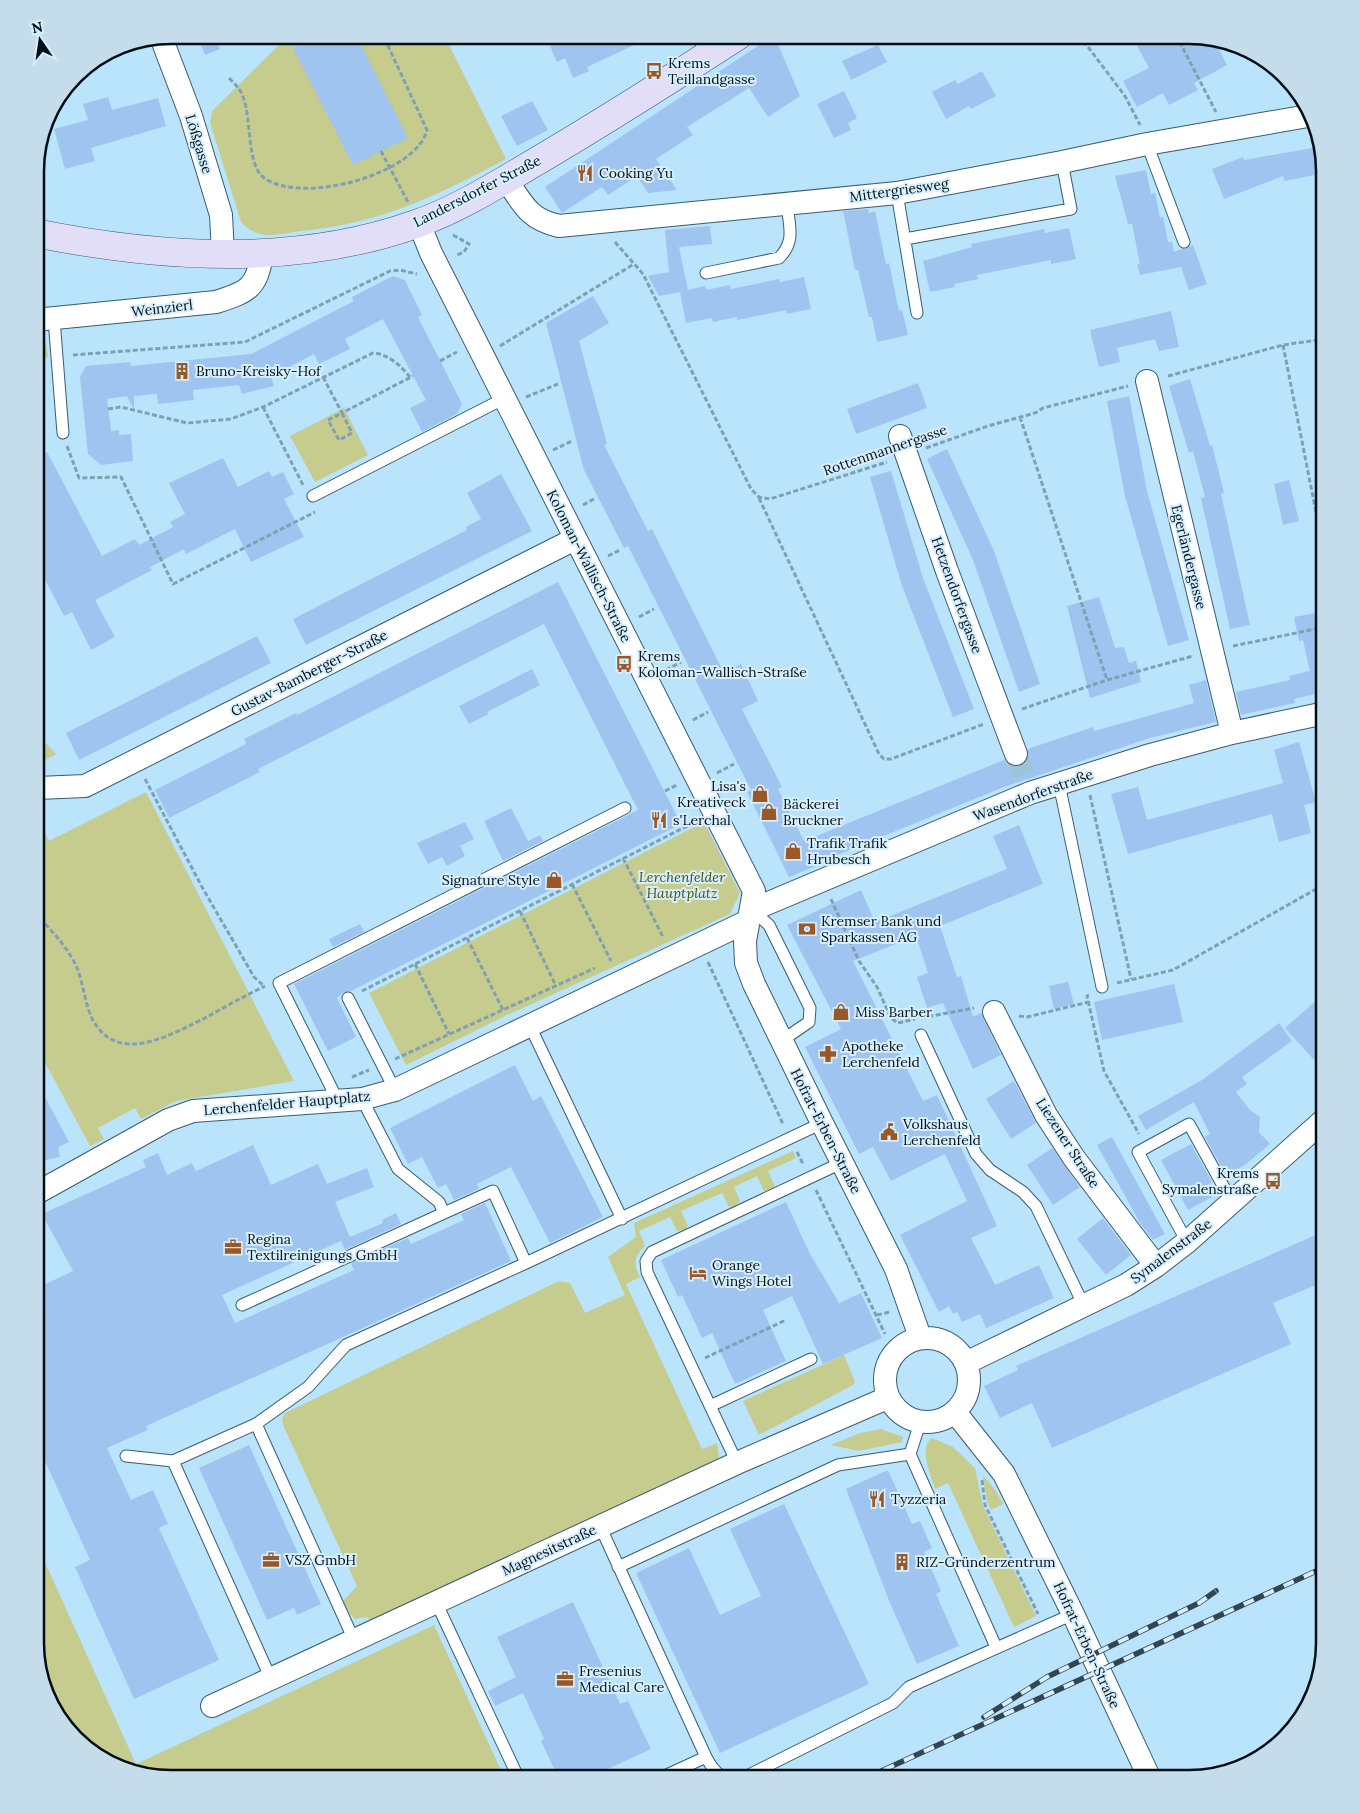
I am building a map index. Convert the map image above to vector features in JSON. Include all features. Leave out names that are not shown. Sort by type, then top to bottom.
[{"type":"main road","name":"Landersdorfer Straße","points":[[44,234],[153,250],[223,254],[262,254],[331,247],[381,236],[419,223],[506,179],[585,134],[696,45]]},
{"type":"street","name":"Lößgasse","points":[[163,44],[191,116],[222,215],[223,254]]},
{"type":"street","name":"Mittergriesweg","points":[[506,179],[529,213],[541,222],[558,226],[897,193],[1147,144],[1304,117]]},
{"type":"street","name":"Koloman-Wallisch-Straße","points":[[419,223],[431,253],[511,399],[575,539],[754,891],[750,916]]},
{"type":"street","name":"Weinzierl","points":[[45,319],[216,302],[241,294],[254,284],[262,254]]},
{"type":"street","name":"Egerländergasse","points":[[1147,381],[1232,733]]},
{"type":"street","name":"Hetzendorfergasse","points":[[903,446],[947,571],[1016,754]]},
{"type":"street","name":"Gustav-Bamberger-Straße","points":[[44,788],[86,786],[575,539]]},
{"type":"street","name":"Wasendorferstraße","points":[[750,916],[823,880],[1028,787],[1059,784],[1232,733],[1316,715]]},
{"type":"street","name":"Lerchenfelder Hauptplatz","points":[[44,1189],[168,1120],[193,1111],[334,1093],[362,1099],[394,1090],[750,916]]},
{"type":"street","name":"Hofrat-Erben-Straße","points":[[750,916],[744,941],[746,963],[781,1041],[896,1269],[920,1338]]},
{"type":"street","name":"Liezener Straße","points":[[994,1012],[1046,1115],[1080,1166],[1156,1266]]},
{"type":"street","name":"Symalenstraße","points":[[966,1363],[1126,1285],[1156,1266],[1187,1242],[1316,1126]]},
{"type":"street","points":[[920,1338],[938,1339],[955,1348],[966,1363],[970,1380],[966,1398],[955,1412],[939,1421],[920,1422],[900,1414],[887,1398],[884,1379],[889,1360],[902,1345],[920,1338]]},
{"type":"street","name":"Magnesitstraße","points":[[212,1706],[737,1463],[887,1398]]},
{"type":"street","name":"Hofrat-Erben-Straße","points":[[955,1412],[1004,1474],[1073,1614],[1088,1634],[1146,1770]]},
{"type":"lane","points":[[1147,144],[1184,242]]},
{"type":"lane","points":[[905,238],[1071,209],[1062,162]]},
{"type":"lane","points":[[897,193],[917,313]]},
{"type":"lane","points":[[706,273],[779,258],[787,250],[791,241],[787,204]]},
{"type":"lane","points":[[45,319],[57,356],[63,433]]},
{"type":"lane","points":[[310,495],[340,476],[392,455],[511,399]]},
{"type":"lane","points":[[383,448],[392,455]]},
{"type":"lane","points":[[1059,784],[1102,987]]},
{"type":"lane","points":[[334,1093],[280,984],[625,808]]},
{"type":"lane","points":[[750,916],[769,925],[810,1008],[809,1022],[781,1041]]},
{"type":"lane","points":[[348,998],[394,1090]]},
{"type":"lane","points":[[529,1024],[622,1219]]},
{"type":"lane","points":[[921,1035],[976,1154],[990,1170],[1023,1192],[1036,1206],[1084,1306]]},
{"type":"lane","points":[[362,1099],[398,1169],[439,1202],[444,1213]]},
{"type":"lane","points":[[126,1456],[173,1461],[256,1424],[308,1386],[346,1345],[622,1219],[822,1123]]},
{"type":"lane","points":[[1187,1242],[1138,1152],[1189,1124],[1232,1202]]},
{"type":"lane","points":[[737,1463],[647,1272],[646,1261],[652,1252],[841,1162]]},
{"type":"lane","points":[[242,1305],[493,1191],[526,1263]]},
{"type":"lane","points":[[710,1406],[811,1359]]},
{"type":"lane","points":[[920,1422],[910,1454],[996,1647]]},
{"type":"lane","points":[[256,1424],[354,1640]]},
{"type":"lane","points":[[618,1567],[838,1465],[910,1454]]},
{"type":"lane","points":[[173,1461],[271,1679]]},
{"type":"lane","points":[[600,1526],[713,1770]]},
{"type":"lane","points":[[436,1602],[515,1770]]},
{"type":"lane","points":[[759,1770],[893,1703],[909,1687],[1073,1614]]},
{"type":"lane","points":[[678,1770],[706,1757]]},
{"type":"path","points":[[229,78],[241,91],[245,101],[255,164],[262,176],[273,183],[295,187],[333,187],[364,180],[414,153],[424,141],[427,130],[387,44]]},
{"type":"path","points":[[1086,44],[1125,96],[1147,144]]},
{"type":"path","points":[[1181,44],[1225,130]]},
{"type":"path","points":[[381,151],[404,195]]},
{"type":"path","name":"Rottenmannergasse","points":[[603,222],[613,240],[643,274],[751,489],[759,497],[770,499],[903,446],[1020,417],[1043,408],[1283,345],[1316,340]]},
{"type":"path","points":[[446,260],[464,252],[469,244],[450,233]]},
{"type":"path","points":[[494,351],[634,264]]},
{"type":"path","points":[[57,356],[245,342],[390,271],[400,270],[420,274]]},
{"type":"path","points":[[1283,345],[1316,512]]},
{"type":"path","points":[[440,361],[466,348]]},
{"type":"path","points":[[108,409],[121,407],[187,423],[232,419],[263,408],[323,377],[372,353],[381,353],[389,357],[411,376],[342,413],[328,420],[339,440],[352,434],[342,413],[323,377]]},
{"type":"path","points":[[511,399],[558,384]]},
{"type":"path","points":[[263,408],[310,495]]},
{"type":"path","points":[[1020,417],[1107,680]]},
{"type":"path","points":[[63,433],[79,478],[121,477],[173,584],[317,511]]},
{"type":"path","points":[[545,454],[572,440]]},
{"type":"path","points":[[638,618],[654,609]]},
{"type":"path","points":[[666,670],[681,662]]},
{"type":"path","points":[[693,720],[708,712]]},
{"type":"path","points":[[710,777],[734,764]]},
{"type":"path","points":[[142,774],[202,887],[254,977],[265,986]]},
{"type":"path","points":[[1086,775],[1131,980]]},
{"type":"path","points":[[348,998],[714,812]]},
{"type":"path","points":[[623,858],[663,937]]},
{"type":"path","points":[[823,880],[859,961],[877,987],[891,1018],[898,1023],[970,1008],[984,1007],[994,1012],[1026,1017],[1089,1002]]},
{"type":"path","points":[[572,884],[611,961]]},
{"type":"path","points":[[1147,1148],[1104,1071],[1087,996],[1102,987],[1174,970],[1316,889]]},
{"type":"path","points":[[520,911],[556,986]]},
{"type":"path","points":[[44,923],[66,949],[76,966],[93,1021],[105,1036],[121,1043],[142,1044],[166,1038],[265,986],[280,984]]},
{"type":"path","points":[[654,941],[670,934]]},
{"type":"path","points":[[467,938],[503,1010]]},
{"type":"path","points":[[334,1093],[382,1065],[619,957]]},
{"type":"path","points":[[415,964],[450,1034]]},
{"type":"path","points":[[876,1315],[890,1312]]},
{"type":"path","points":[[690,1364],[786,1320]]},
{"type":"path","points":[[980,1472],[985,1505],[1044,1626]]},
{"type":"green space","points":[[280,44],[448,44],[506,159],[432,196],[358,222],[285,234],[262,234],[248,228],[241,222],[210,123],[212,111]]},
{"type":"green space","points":[[44,342],[46,342],[48,357],[44,359]]},
{"type":"green space","points":[[344,408],[368,455],[315,482],[290,436]]},
{"type":"green space","points":[[44,741],[56,754],[44,761]]},
{"type":"green space","points":[[146,792],[294,1081],[176,1101],[141,1119],[135,1108],[98,1128],[104,1139],[90,1146],[44,1061],[44,831],[49,841]]},
{"type":"green space","name":"Lerchenfelder Hauptplatz","points":[[704,822],[740,893],[730,914],[505,1016],[406,1065],[369,993]]},
{"type":"green space","points":[[793,1151],[796,1158],[768,1171],[775,1186],[772,1190],[764,1191],[757,1176],[734,1187],[740,1201],[733,1208],[729,1207],[722,1193],[681,1211],[688,1226],[685,1230],[677,1231],[670,1217],[639,1231],[645,1246],[636,1260],[636,1268],[640,1277],[626,1284],[702,1449],[717,1443],[719,1457],[715,1463],[374,1622],[367,1617],[355,1619],[349,1613],[343,1601],[357,1586],[283,1425],[282,1419],[285,1413],[559,1281],[570,1283],[585,1313],[625,1295],[608,1257],[636,1237],[634,1223]]},
{"type":"green space","points":[[844,1355],[855,1382],[853,1385],[759,1435],[743,1401]]},
{"type":"green space","points":[[881,1429],[903,1437],[902,1442],[859,1451],[831,1445],[860,1433]]},
{"type":"green space","points":[[932,1438],[953,1447],[975,1468],[983,1506],[1036,1616],[1014,1627],[948,1483],[935,1489],[926,1455],[928,1442]]},
{"type":"green space","points":[[983,1475],[996,1491],[1003,1504],[991,1510],[987,1501]]},
{"type":"green space","points":[[44,1560],[136,1764],[434,1625],[501,1770],[163,1770],[146,1768],[115,1757],[87,1739],[65,1714],[53,1692],[45,1660]]},
{"type":"building","points":[[201,44],[218,44],[220,49],[205,55]]},
{"type":"building","points":[[301,44],[361,44],[408,138],[353,165],[293,48]]},
{"type":"building","points":[[549,44],[637,44],[587,67],[589,71],[573,78],[565,58],[557,62]]},
{"type":"building","points":[[760,44],[778,44],[800,96],[768,117],[749,88],[687,127],[693,135],[656,159],[677,190],[648,193],[637,176],[608,195],[602,187],[562,213],[545,187]]},
{"type":"building","points":[[1136,44],[1197,44],[1218,47],[1227,65],[1194,83],[1198,90],[1169,105],[1163,93],[1137,107],[1123,81],[1149,68]]},
{"type":"building","points":[[878,45],[887,62],[851,80],[842,61]]},
{"type":"building","points":[[982,71],[996,96],[971,109],[969,106],[946,119],[932,92],[955,80],[958,84]]},
{"type":"building","points":[[844,91],[857,118],[848,123],[851,130],[834,138],[817,104]]},
{"type":"building","points":[[108,97],[112,110],[158,98],[166,126],[91,148],[95,161],[65,169],[54,129],[88,120],[83,104]]},
{"type":"building","points":[[532,101],[548,130],[517,146],[501,116]]},
{"type":"building","points":[[1314,148],[1316,175],[1284,181],[1283,176],[1224,199],[1212,169],[1243,157],[1244,160]]},
{"type":"building","points":[[1146,170],[1151,194],[1155,193],[1160,218],[1163,217],[1168,242],[1172,242],[1174,252],[1193,245],[1207,284],[1189,290],[1181,267],[1140,275],[1137,265],[1140,264],[1132,224],[1128,224],[1115,176]]},
{"type":"building","points":[[868,209],[869,213],[875,211],[886,264],[889,263],[899,311],[902,310],[908,335],[877,342],[872,317],[869,317],[858,270],[855,270],[843,211]]},
{"type":"building","points":[[710,226],[712,244],[679,247],[688,290],[705,286],[706,290],[730,285],[731,289],[779,279],[780,282],[804,277],[811,309],[786,314],[786,310],[737,320],[737,317],[713,322],[712,318],[686,323],[680,292],[659,296],[648,276],[669,272],[665,230]]},
{"type":"building","points":[[1069,228],[1076,259],[1051,264],[1051,260],[977,275],[978,279],[954,284],[955,287],[930,292],[923,261],[972,247],[971,244],[1044,229],[1045,233]]},
{"type":"building","name":"Bruno-Kreisky-Hof","points":[[393,276],[405,280],[422,315],[418,317],[462,404],[457,414],[422,432],[410,408],[426,400],[383,319],[345,339],[350,349],[319,364],[314,354],[271,377],[274,386],[242,394],[239,385],[193,390],[194,400],[158,404],[157,394],[134,396],[134,410],[127,396],[107,399],[111,431],[119,430],[119,435],[131,434],[133,461],[101,465],[88,454],[80,377],[86,366],[130,362],[131,366],[251,354],[354,301],[352,297]]},
{"type":"building","points":[[593,296],[609,323],[579,341],[607,444],[604,445],[648,531],[652,529],[724,673],[741,664],[758,701],[742,709],[782,787],[778,789],[804,841],[1004,760],[1003,758],[1008,764],[1020,766],[1026,762],[1028,749],[1093,727],[1094,731],[1194,703],[1189,685],[1206,680],[1216,722],[1150,738],[1004,787],[815,864],[816,866],[789,877],[747,792],[751,790],[628,546],[624,548],[584,470],[546,323]]},
{"type":"building","points":[[1171,311],[1179,347],[1159,351],[1155,339],[1117,348],[1120,362],[1099,367],[1090,330]]},
{"type":"building","points":[[1190,379],[1210,446],[1212,445],[1224,493],[1221,494],[1250,625],[1230,629],[1201,498],[1205,497],[1193,451],[1189,453],[1169,386]]},
{"type":"building","points":[[918,383],[927,408],[856,434],[847,409]]},
{"type":"building","points":[[1129,396],[1147,491],[1189,640],[1168,646],[1125,496],[1107,401]]},
{"type":"building","points":[[947,449],[994,551],[1040,684],[1019,692],[973,560],[927,459]]},
{"type":"building","points":[[47,452],[102,556],[135,539],[139,545],[173,527],[170,522],[185,514],[169,483],[223,458],[238,487],[269,471],[272,477],[283,472],[294,494],[284,499],[304,537],[251,562],[235,529],[186,554],[184,549],[150,567],[152,570],[95,600],[115,637],[91,650],[72,612],[64,616],[44,577],[44,454]]},
{"type":"building","points":[[891,471],[923,578],[974,709],[953,717],[902,586],[870,477]]},
{"type":"building","points":[[501,474],[532,531],[306,645],[293,619],[467,530],[466,527],[481,519],[467,493]]},
{"type":"building","points":[[1289,480],[1299,521],[1283,525],[1274,484]]},
{"type":"building","points":[[558,582],[681,824],[351,991],[344,992],[337,998],[356,1037],[328,1051],[294,984],[638,810],[544,624],[258,769],[260,772],[169,818],[155,790],[246,744],[244,739],[296,713],[297,715]]},
{"type":"building","points":[[1099,597],[1115,648],[1124,647],[1129,663],[1136,661],[1141,682],[1090,698],[1067,606]]},
{"type":"building","points":[[1316,613],[1316,698],[1315,694],[1294,699],[1295,703],[1241,715],[1236,692],[1290,680],[1289,676],[1310,671],[1303,640],[1299,641],[1294,617]]},
{"type":"building","points":[[257,636],[271,663],[79,760],[66,733]]},
{"type":"building","points":[[532,669],[540,685],[487,712],[489,714],[469,724],[459,706]]},
{"type":"building","points":[[1299,742],[1316,802],[1304,805],[1311,833],[1279,842],[1272,814],[1128,854],[1111,794],[1138,787],[1147,820],[1283,783],[1274,750]]},
{"type":"building","points":[[511,808],[528,841],[540,835],[543,841],[503,861],[484,821]]},
{"type":"building","points":[[465,822],[474,839],[460,846],[465,856],[447,866],[442,857],[428,864],[417,843]]},
{"type":"building","points":[[1019,825],[1043,884],[940,926],[957,977],[961,976],[973,1017],[981,1013],[1001,1055],[973,1069],[943,1003],[927,1008],[917,977],[928,973],[916,936],[853,961],[923,1101],[937,1095],[997,1226],[971,1238],[995,1285],[1039,1265],[1054,1298],[986,1328],[980,1314],[962,1322],[957,1312],[953,1314],[949,1306],[939,1312],[900,1235],[967,1201],[945,1154],[891,1181],[873,1147],[859,1154],[805,1047],[841,1029],[787,925],[861,890],[875,922],[1007,869],[993,836]]},
{"type":"building","points":[[360,924],[364,932],[333,947],[329,939]]},
{"type":"building","points":[[1068,982],[1074,1004],[1054,1009],[1049,986]]},
{"type":"building","points":[[1174,984],[1183,1022],[1102,1040],[1094,1002]]},
{"type":"building","points":[[1316,1001],[1316,1060],[1315,1061],[1285,1028]]},
{"type":"building","points":[[1279,1023],[1292,1041],[1242,1077],[1247,1084],[1236,1092],[1250,1110],[1260,1117],[1259,1132],[1270,1144],[1245,1165],[1226,1175],[1205,1137],[1210,1134],[1194,1102],[1146,1130],[1138,1116],[1202,1080]]},
{"type":"building","points":[[515,1065],[533,1101],[541,1096],[603,1217],[550,1243],[511,1167],[477,1184],[479,1189],[454,1200],[446,1184],[438,1188],[422,1157],[408,1164],[390,1128]]},
{"type":"building","points":[[1014,1081],[1036,1123],[1011,1139],[986,1099]]},
{"type":"building","points":[[44,1095],[69,1142],[58,1147],[60,1157],[44,1160]]},
{"type":"building","points":[[1112,1137],[1165,1234],[1153,1240],[1140,1223],[1097,1145]]},
{"type":"building","points":[[1191,1144],[1212,1182],[1206,1186],[1212,1197],[1188,1210],[1161,1160]]},
{"type":"building","points":[[253,1145],[271,1185],[318,1164],[327,1184],[367,1168],[374,1187],[335,1202],[350,1237],[383,1223],[382,1220],[396,1213],[401,1224],[345,1250],[341,1241],[222,1295],[235,1323],[354,1270],[351,1263],[408,1238],[411,1244],[464,1220],[461,1214],[485,1203],[511,1261],[146,1426],[148,1430],[107,1448],[131,1500],[153,1490],[168,1524],[159,1528],[219,1660],[134,1699],[75,1567],[90,1560],[44,1459],[44,1285],[73,1271],[44,1218],[44,1213],[146,1167],[143,1160],[158,1153],[167,1175],[192,1163],[196,1171]]},
{"type":"building","points":[[1052,1148],[1080,1187],[1053,1205],[1027,1165]]},
{"type":"building","points":[[786,1202],[809,1252],[839,1303],[861,1293],[882,1338],[823,1364],[792,1296],[763,1310],[786,1361],[735,1384],[712,1333],[702,1338],[682,1295],[678,1297],[661,1260]]},
{"type":"building","points":[[1103,1218],[1131,1255],[1106,1275],[1077,1239]]},
{"type":"building","points":[[1316,1235],[1316,1285],[1273,1303],[1291,1344],[1052,1448],[1032,1403],[1000,1418],[984,1386],[1018,1370],[1016,1366]]},
{"type":"building","points":[[249,1445],[321,1604],[297,1615],[294,1608],[267,1620],[199,1468]]},
{"type":"building","name":"RIZ-Gründerzentrum","points":[[888,1470],[912,1524],[920,1521],[932,1548],[924,1552],[941,1591],[936,1594],[959,1646],[917,1664],[890,1603],[846,1489]]},
{"type":"building","points":[[784,1504],[869,1684],[720,1753],[636,1573],[689,1548],[720,1615],[761,1596],[730,1529]]},
{"type":"building","points":[[573,1602],[620,1704],[628,1701],[651,1749],[606,1770],[555,1770],[541,1741],[544,1739],[523,1693],[495,1706],[488,1691],[516,1677],[497,1637]]},
{"type":"tunnel","points":[[1016,754],[1025,780]]},
{"type":"railway","points":[[884,1770],[1316,1571]]},
{"type":"railway","points":[[984,1717],[1047,1677],[1199,1603],[1216,1591]]},
{"type":"place","name":"Krems Teillandgasse","points":[[654,71]]},
{"type":"place","name":"Cooking Yu","points":[[585,173]]},
{"type":"place","name":"Bruno-Kreisky-Hof","points":[[182,371]]},
{"type":"place","name":"Krems Koloman-Wallisch-Straße","points":[[624,664]]},
{"type":"place","name":"Lisa's Kreativeck","points":[[760,794]]},
{"type":"place","name":"Bäckerei Bruckner","points":[[769,812]]},
{"type":"place","name":"s'Lerchal","points":[[659,820]]},
{"type":"place","name":"Trafik Trafik Hrubesch","points":[[793,851]]},
{"type":"place","name":"Signature Style","points":[[554,880]]},
{"type":"place","name":"Kremser Bank und Sparkassen AG","points":[[807,929]]},
{"type":"place","name":"Miss Barber","points":[[841,1012]]},
{"type":"place","name":"Apotheke Lerchenfeld","points":[[828,1054]]},
{"type":"place","name":"Volkshaus Lerchenfeld","points":[[889,1132]]},
{"type":"place","name":"Krems Symalenstraße","points":[[1273,1181]]},
{"type":"place","name":"Regina Textilreinigungs GmbH","points":[[233,1247]]},
{"type":"place","name":"Orange Wings Hotel","points":[[698,1273]]},
{"type":"place","name":"Tyzzeria","points":[[877,1499]]},
{"type":"place","name":"VSZ GmbH","points":[[271,1560]]},
{"type":"place","name":"RIZ-Gründerzentrum","points":[[902,1562]]},
{"type":"place","name":"Fresenius Medical Care","points":[[565,1679]]}]
